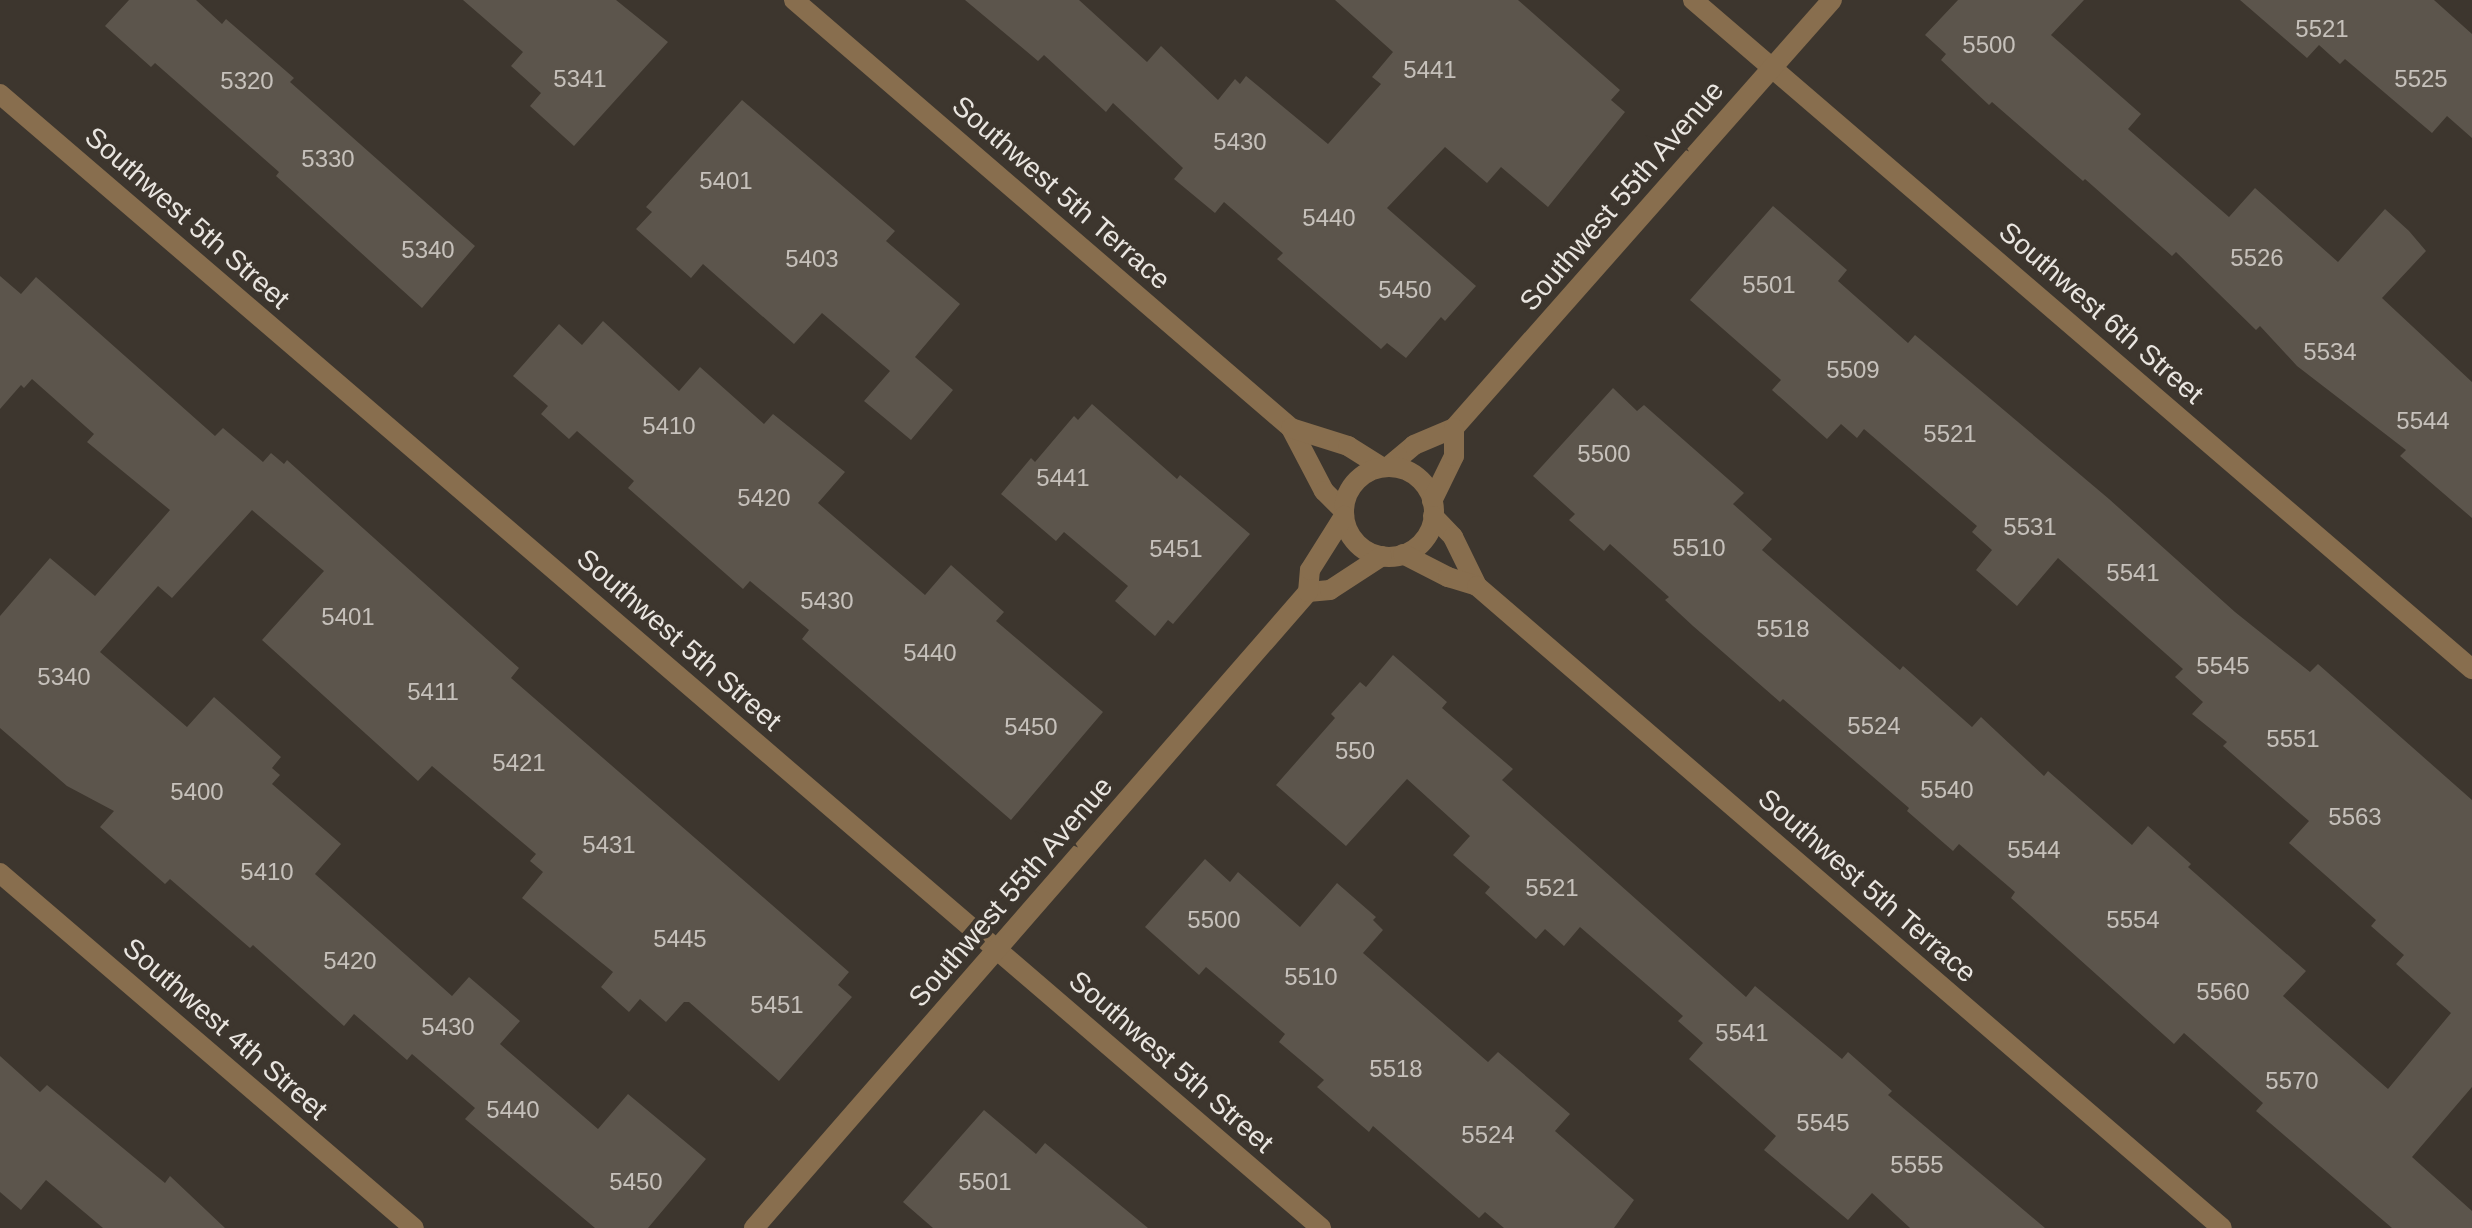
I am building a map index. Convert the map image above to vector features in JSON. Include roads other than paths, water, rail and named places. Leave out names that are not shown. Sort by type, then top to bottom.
[{"type":"street","name":"Southwest 5th Terrace","points":[[794,0],[1291,428],[1324,491],[1344,514],[1356,542],[1382,556]]},
{"type":"street","name":"Southwest 6th Street","points":[[1693,0],[2472,669]]},
{"type":"street","name":"Southwest 55th Avenue","points":[[1385,467],[1414,445],[1454,428],[1832,0]]},
{"type":"street","name":"Southwest 5th Street","points":[[0,94],[1321,1228]]},
{"type":"street","name":"Southwest 5th Terrace","points":[[1291,428],[1348,446],[1385,467],[1417,476],[1477,586],[2222,1228]]},
{"type":"street","points":[[1308,592],[1330,590],[1382,556],[1403,554],[1424,539],[1454,456],[1454,428]]},
{"type":"street","points":[[1344,514],[1345,499],[1359,478],[1385,467]]},
{"type":"street","name":"Southwest 55th Avenue","points":[[754,1228],[999,951],[1308,592],[1310,570],[1344,514]]},
{"type":"street","name":"Southwest 5th Terrace","points":[[1403,554],[1448,577],[1477,586]]},
{"type":"street","name":"Southwest 4th Street","points":[[0,873],[414,1228]]}]
